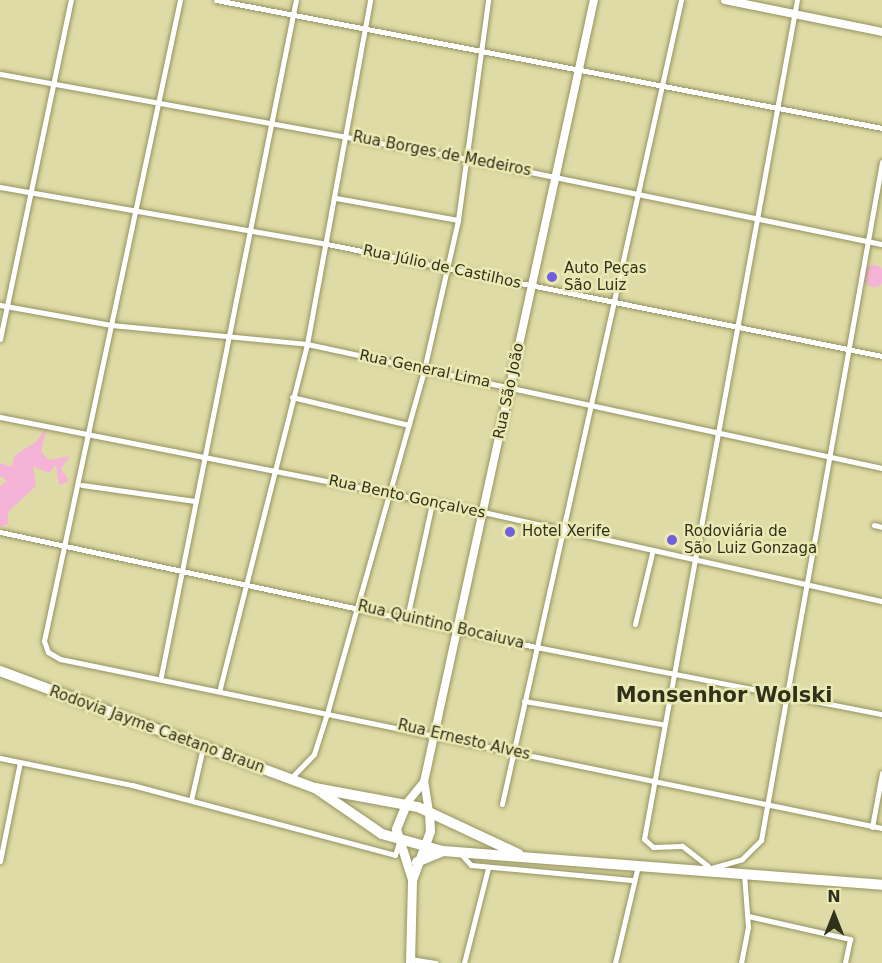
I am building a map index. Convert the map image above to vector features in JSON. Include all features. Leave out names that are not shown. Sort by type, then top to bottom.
[{"type":"highway","name":"Rodovia Jayme Caetano Braun","points":[[0,671],[315,788],[406,804],[429,812],[522,855]]},
{"type":"highway","name":"Rodovia Jayme Caetano Braun","points":[[315,788],[399,841]]},
{"type":"highway","points":[[399,841],[443,851],[708,869],[882,885]]},
{"type":"highway","points":[[417,862],[443,851]]},
{"type":"main road","name":"Rua São João","points":[[429,812],[424,782],[558,176],[594,0]]},
{"type":"main road","points":[[724,0],[882,32]]},
{"type":"main road","name":"Rua São João","points":[[406,804],[424,782]]},
{"type":"main road","points":[[406,804],[396,820],[399,841],[412,880]]},
{"type":"main road","points":[[410,961],[412,880],[422,846],[430,831],[429,812]]},
{"type":"street","points":[[0,339],[70,0]]},
{"type":"street","points":[[65,545],[82,485],[93,433],[111,325],[180,0]]},
{"type":"street","points":[[216,0],[580,66],[882,128]]},
{"type":"street","points":[[161,676],[180,568],[268,123],[297,0]]},
{"type":"street","points":[[220,688],[273,468],[307,344],[336,198],[370,0]]},
{"type":"street","points":[[290,779],[314,754],[424,370],[458,220],[488,0]]},
{"type":"street","points":[[502,804],[615,305],[681,0]]},
{"type":"street","points":[[797,0],[739,329],[671,672],[644,839],[653,847],[682,846],[708,869],[754,851],[767,808],[851,350],[882,162]]},
{"type":"street","name":"Rua Borges de Medeiros","points":[[0,74],[158,105],[347,136],[558,176],[882,244]]},
{"type":"street","name":"Rua Júlio de Castilhos","points":[[0,187],[135,213],[327,243],[615,305],[882,356]]},
{"type":"street","points":[[336,198],[458,220]]},
{"type":"street","name":"Rua General Lima","points":[[0,305],[111,325],[228,333],[307,344],[882,468]]},
{"type":"street","points":[[292,397],[409,425]]},
{"type":"street","name":"Rua Bento Gonçalves","points":[[0,417],[273,468],[387,494],[483,512],[692,563],[882,601]]},
{"type":"street","points":[[82,485],[195,501]]},
{"type":"street","points":[[407,618],[432,503]]},
{"type":"street","points":[[874,525],[882,527]]},
{"type":"street","name":"Rua Quintino Bocaiuva","points":[[0,532],[358,605],[536,647],[882,714]]},
{"type":"street","name":"Rua Ernesto Alves","points":[[65,545],[44,641],[48,652],[60,659],[161,676],[435,732],[652,784],[767,808],[882,828]]},
{"type":"street","points":[[635,624],[652,553]]},
{"type":"street","points":[[524,701],[662,724]]},
{"type":"street","points":[[191,800],[203,747]]},
{"type":"street","points":[[0,758],[191,800],[395,855],[399,841]]},
{"type":"street","points":[[0,861],[20,762]]},
{"type":"street","points":[[872,827],[882,773]]},
{"type":"street","points":[[460,852],[466,862],[488,868],[634,880]]},
{"type":"street","points":[[615,963],[638,866]]},
{"type":"street","points":[[464,963],[488,868]]},
{"type":"street","points":[[741,963],[748,916],[744,874]]},
{"type":"street","points":[[748,916],[850,939],[845,963]]},
{"type":"street","points":[[410,961],[436,963]]},
{"type":"shaded area","points":[[874,265],[882,268],[885,276],[882,284],[874,287],[866,284],[863,276],[866,268]]},
{"type":"shaded area","points":[[47,427],[41,452],[49,460],[70,456],[61,469],[69,481],[59,485],[56,465],[49,473],[33,466],[36,486],[8,512],[8,524],[0,527],[0,486],[7,481],[0,476],[0,463],[12,467],[14,456],[37,441]]},
{"type":"place","name":"Auto Peças São Luiz","points":[[552,277]]},
{"type":"place","name":"Hotel Xerife","points":[[510,532]]},
{"type":"place","name":"Rodoviária de São Luiz Gonzaga","points":[[672,540]]},
{"type":"district","name":"Monsenhor Wolski","points":[[724,695]]}]
